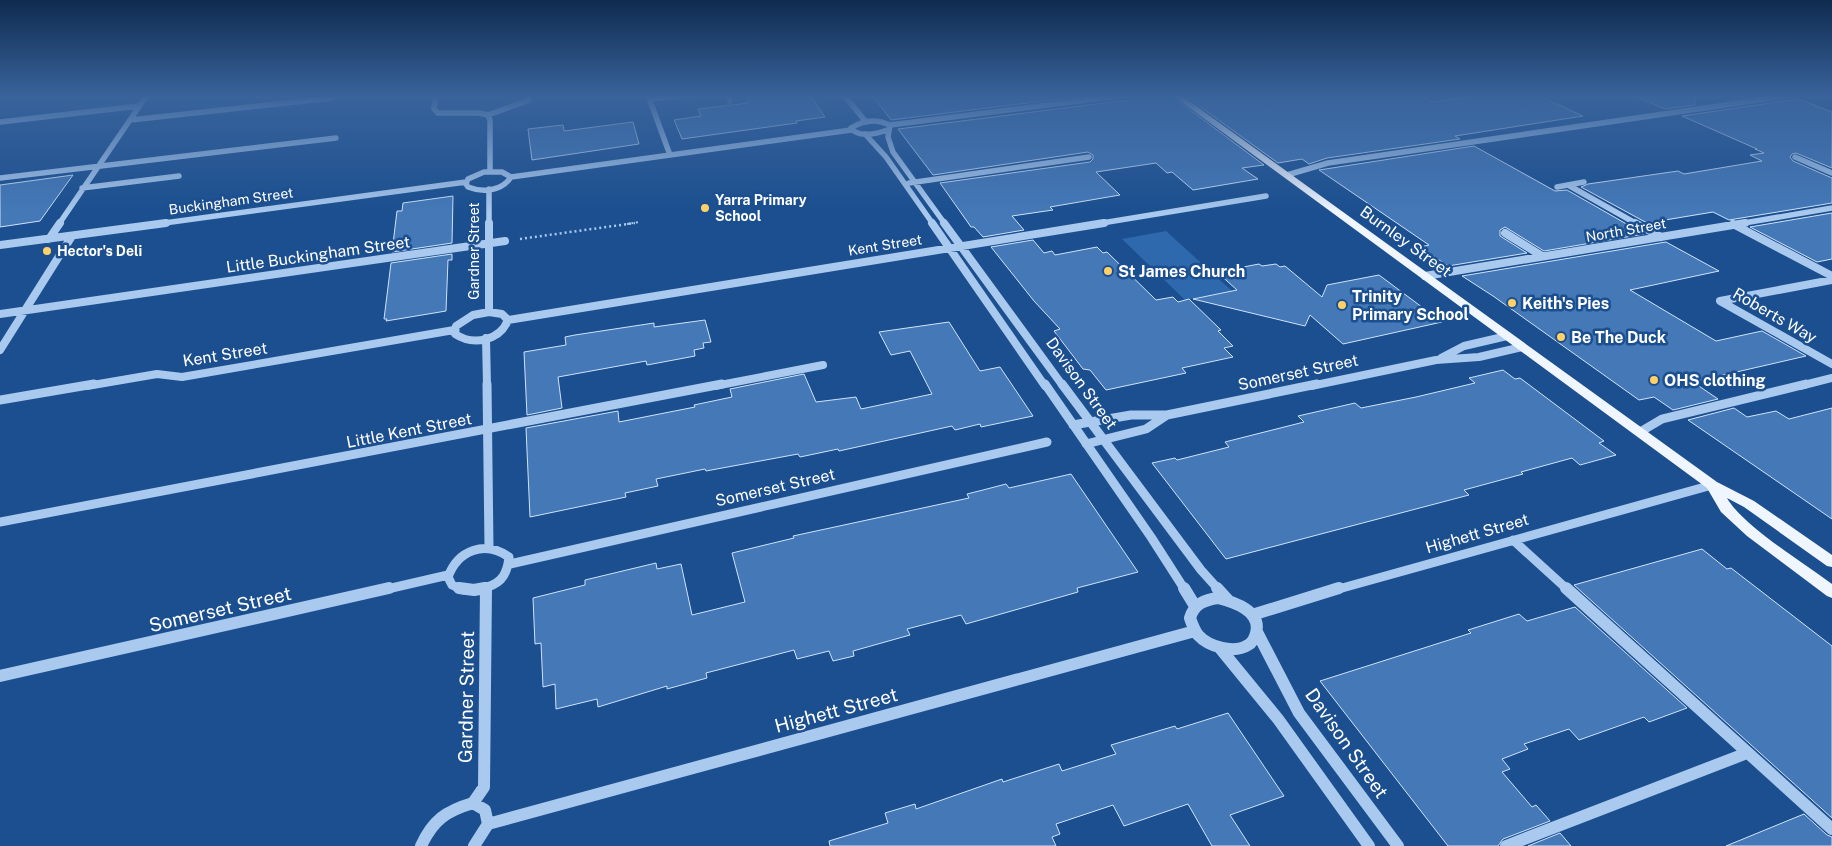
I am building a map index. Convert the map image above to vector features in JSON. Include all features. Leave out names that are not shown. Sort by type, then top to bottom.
[{"type":"main road","name":"Burnley Street","points":[[1231,134],[1712,485],[1749,504],[1832,562]]},
{"type":"main road","name":"Burnley Street","points":[[1712,485],[1726,509],[1752,532],[1832,592]]},
{"type":"street","points":[[49,238],[120,134]]},
{"type":"street","points":[[490,134],[490,171]]},
{"type":"street","points":[[663,134],[670,155]]},
{"type":"street","points":[[511,177],[507,173],[490,171],[472,176],[466,182],[471,189],[489,190],[502,186],[511,177],[819,134]]},
{"type":"street","name":"Davison Street","points":[[865,134],[886,157],[1156,545],[1195,606]]},
{"type":"street","name":"Davison Street","points":[[889,134],[890,147],[961,247],[1201,570],[1228,600]]},
{"type":"street","points":[[1288,175],[1328,163],[1523,134]]},
{"type":"street","points":[[0,178],[336,138]]},
{"type":"street","points":[[904,184],[1089,157]]},
{"type":"street","points":[[1795,157],[1832,173]]},
{"type":"street","points":[[82,188],[180,176]]},
{"type":"street","name":"Buckingham Street","points":[[0,245],[466,182]]},
{"type":"street","points":[[1557,187],[1584,182]]},
{"type":"street","points":[[1568,185],[1662,237]]},
{"type":"street","name":"Gardner Street","points":[[489,190],[489,312]]},
{"type":"street","name":"Kent Street","points":[[508,320],[1266,196]]},
{"type":"street","name":"North Street","points":[[1425,276],[1832,208]]},
{"type":"street","points":[[1733,224],[1832,276]]},
{"type":"street","points":[[1505,233],[1542,256]]},
{"type":"street","points":[[0,350],[72,236]]},
{"type":"street","name":"Little Buckingham Street","points":[[0,314],[505,241]]},
{"type":"street","name":"Roberts Way","points":[[1832,280],[1720,301],[1832,364]]},
{"type":"street","points":[[489,312],[502,314],[508,320],[505,328],[486,338],[464,339],[459,337],[454,330],[466,318],[489,312]]},
{"type":"street","name":"Kent Street","points":[[0,400],[157,374],[182,376],[454,330]]},
{"type":"street","name":"Somerset Street","points":[[1436,360],[1464,346],[1507,336]]},
{"type":"street","points":[[486,338],[489,548]]},
{"type":"street","name":"Somerset Street","points":[[1073,425],[1131,415],[1167,415],[1436,360],[1479,357],[1522,347]]},
{"type":"street","name":"Little Kent Street","points":[[0,522],[823,365]]},
{"type":"street","points":[[1640,432],[1662,419],[1832,378]]},
{"type":"street","name":"Somerset Street","points":[[1086,444],[1146,429],[1167,415]]},
{"type":"street","name":"Somerset Street","points":[[510,564],[1048,442]]},
{"type":"street","name":"Highett Street","points":[[1252,614],[1712,485]]},
{"type":"street","points":[[1513,540],[1832,829]]},
{"type":"street","points":[[489,548],[505,552],[509,557],[510,564],[503,578],[486,588],[476,591],[459,590],[449,581],[448,575],[455,562],[462,556],[470,552],[489,548]]},
{"type":"street","name":"Somerset Street","points":[[0,676],[448,575]]},
{"type":"street","name":"Gardner Street","points":[[473,804],[484,786],[486,588]]},
{"type":"street","points":[[1209,599],[1228,600],[1245,608],[1252,614],[1257,632],[1248,645],[1230,649],[1219,647],[1201,638],[1195,631],[1190,618],[1195,606],[1209,599]]},
{"type":"street","name":"Highett Street","points":[[488,824],[1195,631]]},
{"type":"street","name":"Davison Street","points":[[1257,632],[1299,713],[1398,846]]},
{"type":"street","points":[[1219,647],[1278,719],[1369,846]]},
{"type":"street","points":[[1506,846],[1747,753]]},
{"type":"street","points":[[421,846],[429,829],[453,809],[473,804],[485,810],[488,824],[474,846]]},
{"type":"path","points":[[505,241],[639,222]]},
{"type":"shaded area","points":[[1166,231],[1232,291],[1185,300],[1122,239]]},
{"type":"building","points":[[529,134],[636,134],[639,144],[532,160]]},
{"type":"building","points":[[680,134],[714,134],[682,139]]},
{"type":"building","points":[[902,134],[1223,134],[1264,165],[1242,168],[1258,179],[1193,190],[1172,172],[1167,173],[1156,163],[1096,172],[1120,195],[1050,207],[1053,210],[1012,216],[1024,230],[983,237],[974,227],[971,227],[940,183],[1090,162],[1093,159],[1093,155],[1088,152],[933,175]]},
{"type":"building","points":[[1239,134],[1465,134],[1455,136],[1460,139],[1327,158],[1309,164],[1302,159],[1278,163]]},
{"type":"building","points":[[1724,134],[1832,134],[1832,168],[1796,153],[1790,157],[1793,161],[1832,178],[1832,203],[1729,220],[1713,212],[1647,223],[1581,187],[1588,184],[1678,171],[1684,174],[1762,161],[1750,155],[1764,153],[1755,149],[1757,149]]},
{"type":"building","points":[[1474,146],[1555,191],[1567,190],[1644,234],[1544,251],[1505,227],[1500,230],[1500,236],[1527,253],[1448,266],[1420,247],[1429,245],[1319,170]]},
{"type":"building","points":[[73,175],[40,221],[0,227],[0,185]]},
{"type":"building","points":[[453,196],[452,243],[392,252],[397,211],[402,211],[403,203]]},
{"type":"building","points":[[1832,213],[1832,259],[1817,262],[1750,227]]},
{"type":"building","points":[[1033,240],[1044,253],[1052,251],[1055,255],[1097,247],[1103,253],[1107,252],[1156,300],[1173,297],[1178,302],[1189,299],[1221,330],[1218,331],[1233,346],[1224,348],[1233,357],[1182,368],[1186,373],[1106,390],[1090,370],[1083,369],[1054,331],[1060,329],[1034,301],[991,247]]},
{"type":"building","points":[[1666,242],[1719,271],[1630,290],[1716,341],[1762,331],[1806,356],[1693,382],[1718,399],[1673,410],[1654,397],[1639,400],[1462,276]]},
{"type":"building","points":[[452,254],[452,260],[448,260],[446,311],[386,321],[387,319],[384,319],[391,263]]},
{"type":"building","points":[[1259,264],[1262,266],[1276,264],[1280,267],[1285,266],[1322,297],[1327,285],[1379,275],[1442,322],[1343,344],[1310,315],[1305,326],[1193,299],[1237,290],[1217,272]]},
{"type":"building","points":[[705,320],[711,342],[703,343],[704,348],[694,350],[695,356],[647,365],[646,361],[558,377],[562,408],[527,415],[524,352],[566,345],[565,337],[575,335],[654,323],[654,327]]},
{"type":"building","points":[[949,322],[980,371],[1000,367],[1033,416],[981,427],[980,424],[955,430],[952,426],[839,451],[838,449],[800,457],[798,454],[706,471],[705,469],[656,479],[658,486],[625,493],[626,497],[530,517],[526,428],[618,411],[619,422],[695,407],[694,405],[732,397],[730,389],[804,374],[816,402],[856,397],[861,409],[932,394],[910,351],[891,355],[879,332]]},
{"type":"building","points":[[1503,370],[1515,379],[1520,378],[1604,441],[1599,443],[1616,455],[1580,465],[1572,458],[1464,490],[1469,495],[1226,559],[1152,463],[1175,458],[1177,460],[1229,447],[1225,442],[1304,422],[1298,416],[1355,403],[1361,408],[1416,397],[1475,383],[1469,378]]},
{"type":"building","points":[[1734,408],[1747,417],[1776,411],[1789,419],[1832,408],[1832,519],[1688,420]]},
{"type":"building","points":[[1071,474],[1138,572],[1077,588],[1078,592],[966,624],[961,615],[907,629],[910,635],[853,651],[854,656],[833,661],[829,651],[797,659],[794,650],[706,673],[707,678],[667,689],[667,686],[598,707],[597,699],[556,709],[555,684],[543,687],[541,643],[535,644],[533,598],[585,585],[585,580],[656,563],[657,569],[681,564],[692,615],[745,602],[732,553],[794,538],[793,536],[969,498],[967,494],[1006,484],[1009,488]]},
{"type":"building","points":[[1702,549],[1727,569],[1731,568],[1832,646],[1832,818],[1574,585]]},
{"type":"building","points":[[1575,607],[1687,708],[1649,722],[1644,717],[1579,740],[1569,729],[1524,744],[1528,749],[1502,759],[1510,769],[1502,772],[1532,807],[1536,805],[1550,821],[1503,839],[1498,846],[1448,846],[1320,681],[1471,633],[1468,630],[1519,614],[1527,621]]},
{"type":"building","points":[[1228,713],[1284,796],[1230,815],[1250,846],[1212,846],[1188,804],[1124,826],[1113,805],[1056,824],[1060,834],[1052,837],[1056,846],[830,846],[829,841],[888,823],[885,813],[915,804],[916,809],[1002,779],[1003,782],[1059,764],[1062,771],[1116,754],[1111,745],[1175,726],[1177,729]]},
{"type":"building","points":[[1804,814],[1827,835],[1832,837],[1832,846],[1726,846]]},
{"type":"building","points":[[1560,833],[1571,846],[1528,846]]},
{"type":"place","name":"Yarra Primary School","points":[[705,208]]},
{"type":"place","name":"Hector's Deli","points":[[47,251]]},
{"type":"place","name":"St James Church","points":[[1108,271]]},
{"type":"place","name":"Keith's Pies","points":[[1512,303]]},
{"type":"place","name":"Trinity Primary School","points":[[1342,305]]},
{"type":"place","name":"Be The Duck","points":[[1561,337]]},
{"type":"place","name":"OHS clothing","points":[[1654,380]]}]
